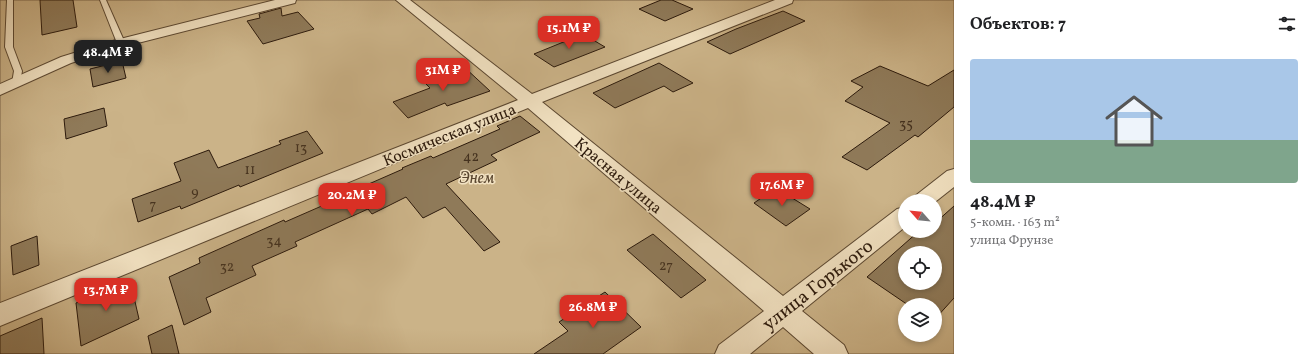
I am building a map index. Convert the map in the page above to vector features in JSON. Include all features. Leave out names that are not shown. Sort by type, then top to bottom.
[{"type":"street","points":[[0,90],[66,60],[121,43],[290,0]]},
{"type":"street","name":"Красная улица","points":[[402,0],[530,101],[834,354]]},
{"type":"street","name":"Космическая улица","points":[[0,315],[530,101],[787,0]]},
{"type":"street","points":[[931,194],[954,176]]},
{"type":"street","name":"улица Горького","points":[[729,354],[898,220]]},
{"type":"lane","points":[[10,0],[9,47],[18,71],[16,83]]},
{"type":"lane","points":[[103,0],[121,43]]},
{"type":"lane","points":[[0,49],[9,47]]},
{"type":"green space","name":"Энем","points":[[0,0],[954,0],[954,354],[0,354]]},
{"type":"building","points":[[40,0],[73,0],[77,27],[42,35]]},
{"type":"building","points":[[661,0],[672,0],[693,9],[665,21],[639,9]]},
{"type":"building","points":[[281,8],[282,16],[298,12],[314,29],[263,44],[247,21],[260,18],[259,14]]},
{"type":"building","points":[[783,11],[805,21],[730,54],[707,42],[736,29]]},
{"type":"building","points":[[583,34],[605,47],[554,67],[534,54]]},
{"type":"building","points":[[122,61],[126,78],[93,87],[90,69]]},
{"type":"building","points":[[659,63],[693,83],[673,92],[664,86],[615,108],[593,93]]},
{"type":"building","points":[[463,66],[490,91],[447,106],[445,103],[408,118],[393,102],[430,88],[421,79]]},
{"type":"building","points":[[880,66],[928,86],[954,70],[954,107],[918,137],[915,135],[867,170],[842,157],[890,123],[845,101],[863,87],[851,81]]},
{"type":"building","points":[[104,108],[107,126],[66,139],[64,119]]},
{"type":"building","points":[[520,116],[540,132],[491,155],[497,160],[446,184],[500,242],[484,251],[445,207],[423,218],[406,197],[372,214],[368,209],[295,242],[297,246],[252,266],[256,275],[206,298],[211,312],[184,325],[169,277],[200,263],[199,258],[284,220],[285,222],[356,191],[355,190],[403,169],[402,168],[431,156],[433,158],[500,129],[497,126]]},
{"type":"building","points":[[307,131],[323,153],[240,187],[239,185],[181,209],[180,206],[138,222],[132,199],[181,181],[174,163],[209,150],[218,168],[281,144],[279,141]]},
{"type":"building","points":[[776,188],[810,209],[786,226],[754,203]]},
{"type":"building","points":[[954,206],[954,298],[942,311],[942,298],[898,298],[867,277],[898,250],[898,290],[942,290],[942,246],[902,246],[911,238],[942,238],[942,217]]},
{"type":"building","points":[[653,234],[706,280],[681,298],[627,250]]},
{"type":"building","points":[[37,236],[39,265],[13,275],[11,246]]},
{"type":"building","points":[[130,280],[139,319],[81,346],[76,303]]},
{"type":"building","points":[[605,292],[641,327],[603,354],[534,354],[568,331],[559,322]]},
{"type":"building","points":[[42,318],[44,354],[0,354],[0,336]]},
{"type":"building","points":[[172,325],[179,354],[152,354],[148,336]]}]
